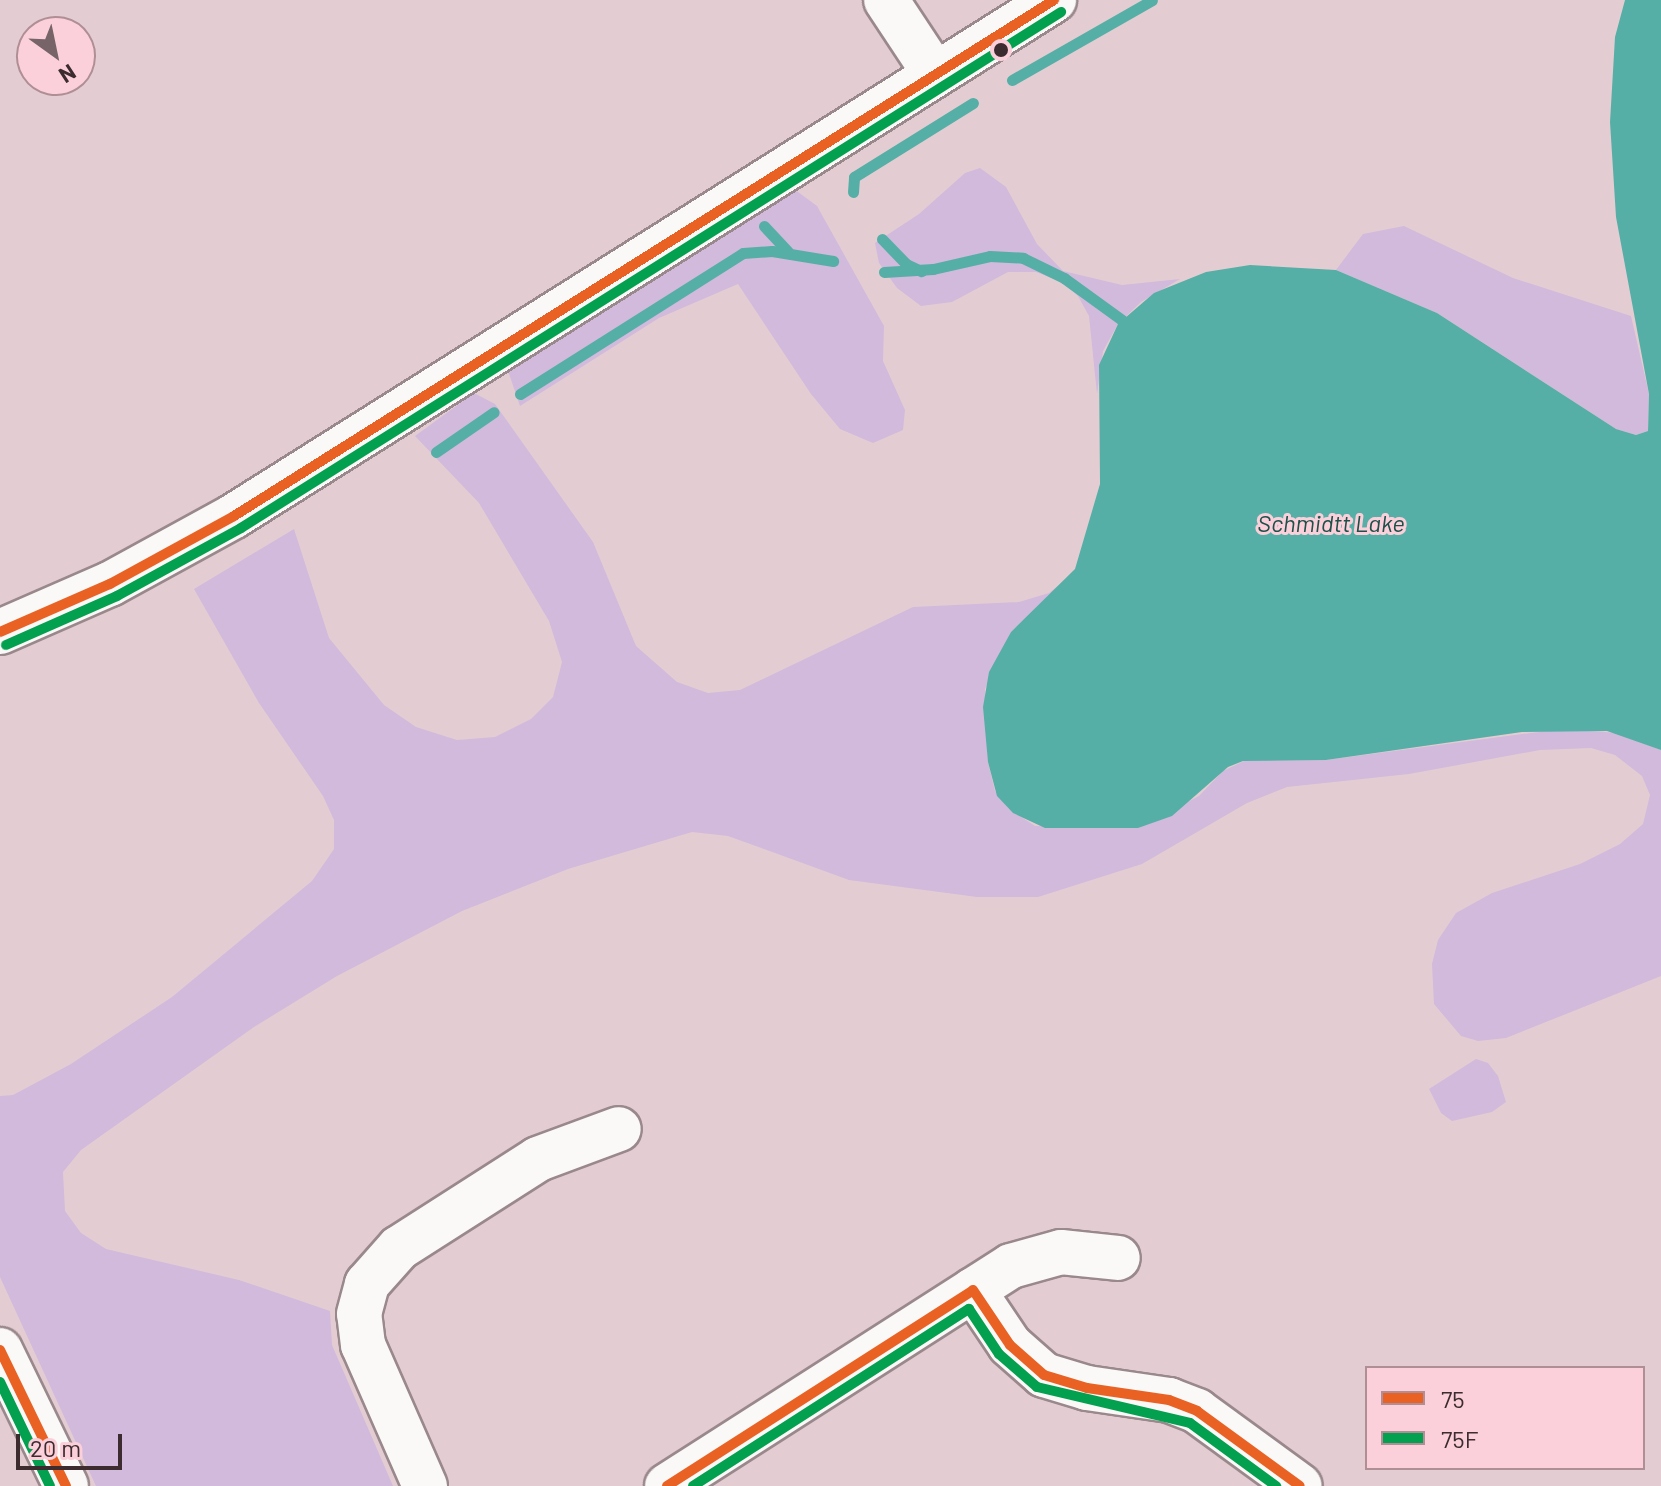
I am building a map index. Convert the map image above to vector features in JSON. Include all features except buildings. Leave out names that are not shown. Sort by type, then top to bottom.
[{"type":"street","points":[[886,0],[935,74]]},
{"type":"street","points":[[0,632],[110,584],[234,516],[1054,0]]},
{"type":"street","points":[[425,1486],[363,1345],[359,1314],[367,1284],[399,1248],[538,1159],[619,1129]]},
{"type":"street","points":[[667,1486],[973,1290],[1039,1255],[1085,1252],[1118,1258]]},
{"type":"street","points":[[973,1290],[1010,1345],[1044,1375],[1087,1388],[1169,1400],[1197,1411],[1300,1486]]},
{"type":"street","points":[[0,1350],[66,1486]]},
{"type":"shaded area","points":[[980,168],[1006,187],[1037,244],[1063,271],[1122,285],[1180,279],[1141,302],[1118,324],[1103,351],[1097,394],[1089,316],[1078,296],[1062,282],[1036,272],[1008,272],[952,302],[921,306],[897,288],[879,263],[875,243],[919,214],[965,173]]},
{"type":"shaded area","points":[[794,189],[817,206],[884,326],[883,361],[905,410],[903,430],[873,443],[840,429],[811,394],[738,284],[659,318],[520,406],[508,371]]},
{"type":"shaded area","points":[[1404,226],[1513,278],[1631,316],[1649,394],[1648,431],[1636,435],[1616,429],[1437,313],[1336,270],[1363,234]]},
{"type":"shaded area","points":[[474,393],[495,404],[593,542],[636,646],[677,682],[708,693],[740,690],[913,607],[1019,602],[1049,593],[1069,577],[1011,632],[985,689],[988,762],[995,791],[1009,809],[1035,826],[1138,828],[1199,796],[1223,771],[1244,761],[1326,760],[1561,729],[1619,733],[1661,750],[1661,976],[1506,1038],[1478,1041],[1461,1036],[1434,1004],[1432,964],[1438,940],[1456,913],[1492,893],[1580,864],[1620,844],[1643,824],[1650,795],[1642,776],[1615,755],[1591,748],[1540,750],[1409,774],[1287,787],[1247,803],[1142,864],[1038,897],[977,897],[849,880],[728,836],[692,832],[568,869],[462,911],[337,976],[254,1027],[81,1150],[63,1172],[65,1211],[81,1233],[106,1249],[239,1280],[330,1311],[332,1345],[393,1486],[96,1486],[0,1277],[0,1096],[13,1095],[71,1064],[172,997],[312,881],[334,849],[334,820],[323,796],[259,703],[194,589],[294,529],[329,638],[384,705],[416,727],[457,740],[495,737],[531,719],[553,697],[562,662],[549,621],[479,503],[415,436]]},
{"type":"shaded area","points":[[1476,1059],[1488,1063],[1498,1076],[1506,1102],[1492,1112],[1452,1121],[1441,1113],[1429,1089]]},
{"type":"water","name":"Schmidtt Lake","points":[[1625,0],[1661,0],[1661,750],[1607,731],[1522,732],[1326,760],[1243,761],[1228,767],[1172,816],[1138,828],[1045,828],[1013,813],[997,796],[988,762],[983,707],[989,672],[1011,632],[1075,569],[1100,484],[1099,365],[1118,324],[1154,293],[1206,272],[1250,265],[1336,270],[1437,313],[1616,429],[1636,435],[1648,431],[1649,394],[1616,217],[1610,122],[1615,37]]},
{"type":"waterway","points":[[1012,80],[1152,0]]},
{"type":"waterway","points":[[853,192],[854,177],[973,103]]},
{"type":"waterway","points":[[764,226],[788,252]]},
{"type":"waterway","points":[[882,239],[906,264],[921,271]]},
{"type":"waterway","points":[[520,394],[743,253],[772,251],[833,261]]},
{"type":"waterway","points":[[884,272],[933,269],[990,256],[1023,258],[1064,278],[1122,320]]},
{"type":"waterway","points":[[436,452],[494,412]]},
{"type":"transit line","name":"75","points":[[0,632],[110,584],[234,516],[1054,0]]},
{"type":"transit line","name":"75F","points":[[6,645],[117,596],[241,528],[1061,12]]},
{"type":"transit line","name":"75","points":[[667,1486],[973,1290],[1010,1345],[1044,1375],[1087,1388],[1169,1400],[1197,1411],[1300,1486]]},
{"type":"transit line","name":"75F","points":[[693,1486],[969,1309],[999,1354],[1037,1387],[1190,1423],[1276,1486]]},
{"type":"transit line","name":"75","points":[[0,1350],[66,1486]]},
{"type":"transit line","name":"75F","points":[[0,1382],[50,1486]]}]
